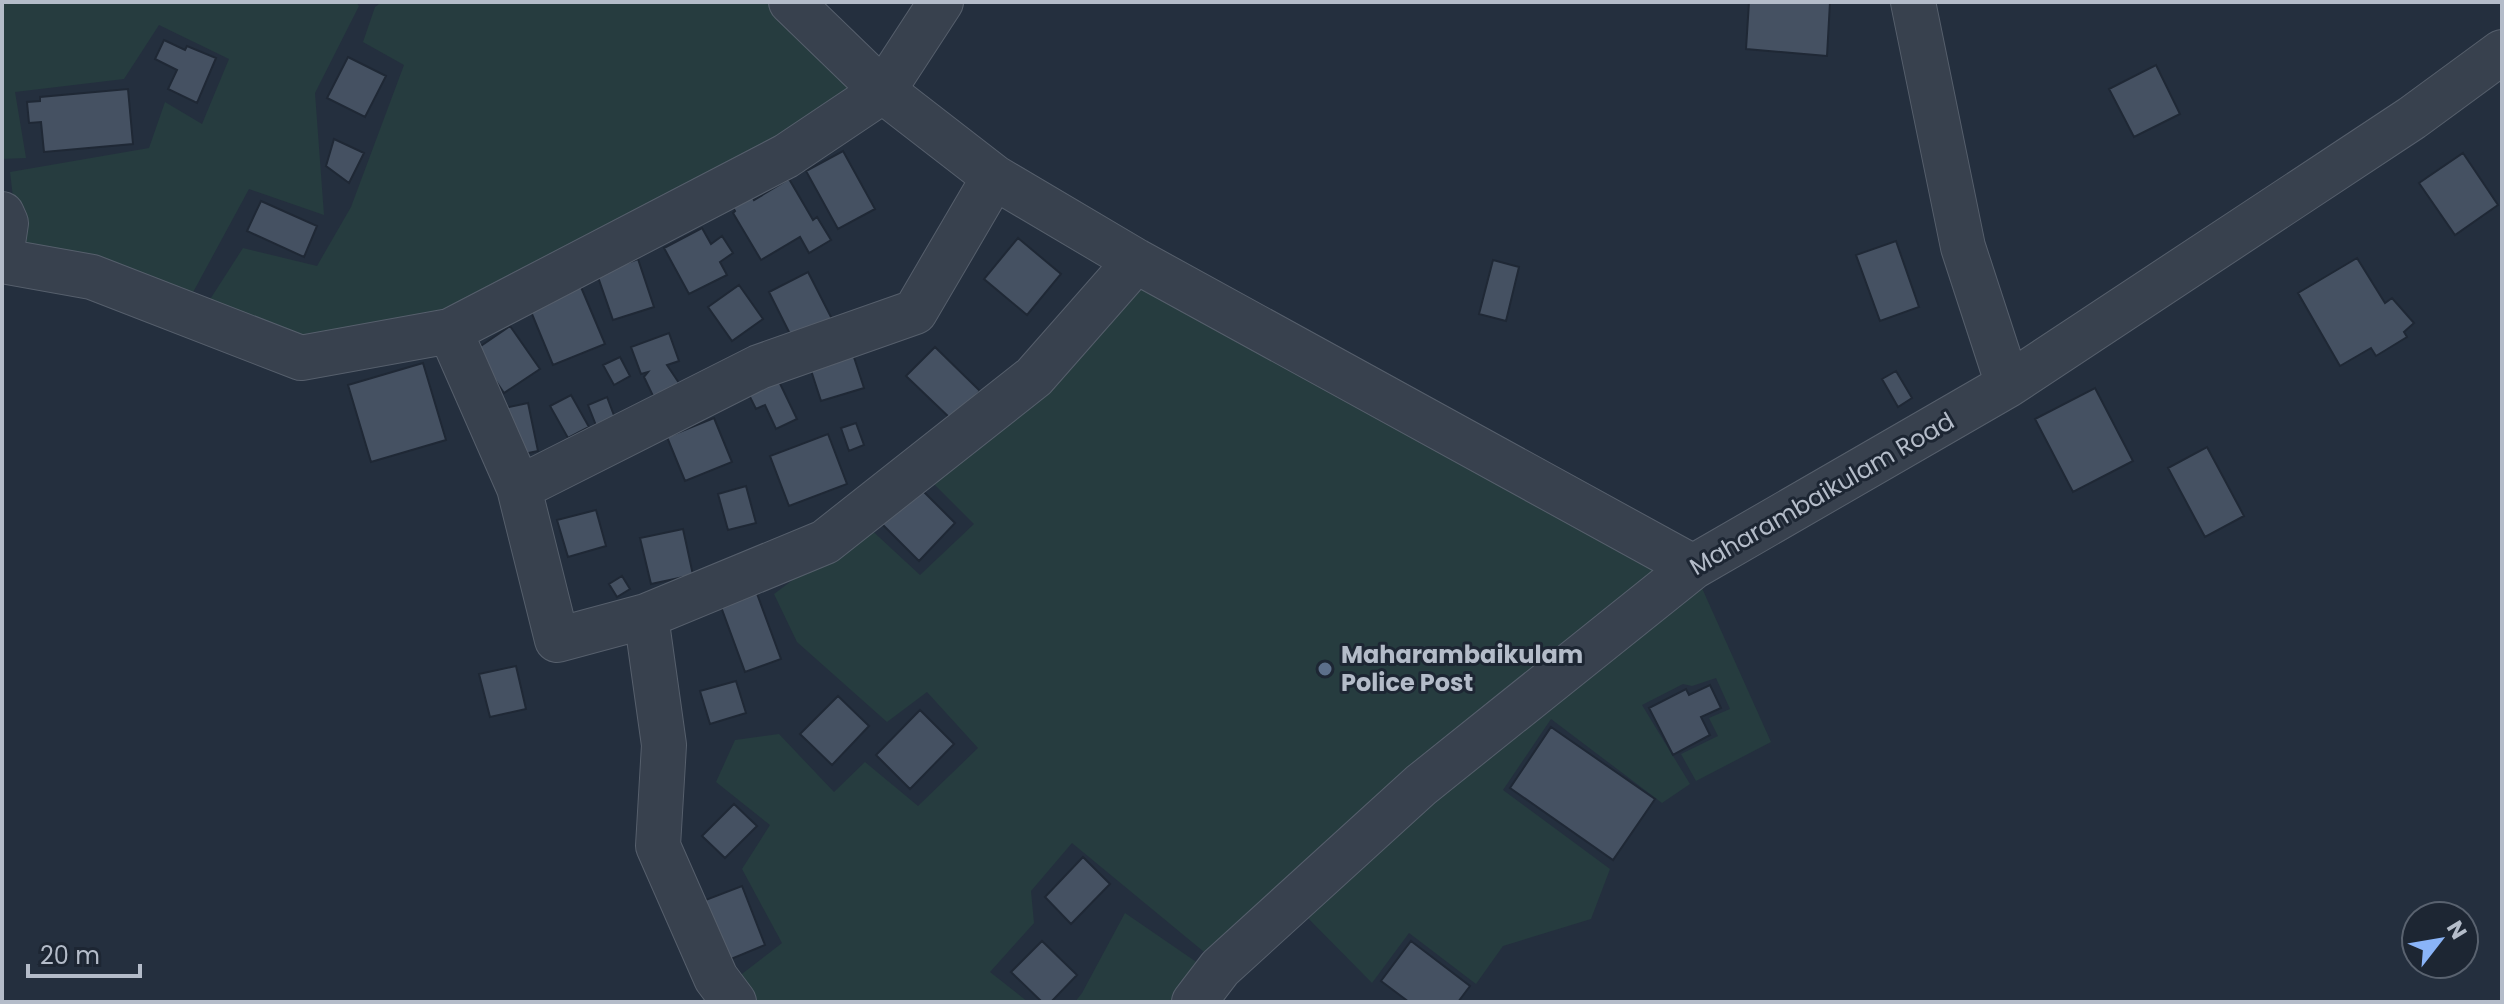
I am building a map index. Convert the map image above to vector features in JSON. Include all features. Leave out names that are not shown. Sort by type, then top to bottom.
[{"type":"street","points":[[791,2],[883,91],[994,177],[1136,261],[1693,567]]},
{"type":"street","points":[[2,261],[92,277],[301,358],[450,331],[786,156],[883,91],[941,2]]},
{"type":"street","points":[[1913,2],[1963,247],[2008,385]]},
{"type":"street","name":"Maharambaikulam Road","points":[[1194,1002],[1220,968],[1421,785],[1693,567],[2008,385],[2412,118],[2502,52]]},
{"type":"street","points":[[519,488],[759,367],[915,312],[994,177]]},
{"type":"street","points":[[2,214],[6,223],[2,250]]},
{"type":"street","points":[[450,331],[519,488],[557,640],[646,616],[825,542],[1034,377],[1136,261]]},
{"type":"street","points":[[646,616],[664,745],[658,846],[716,978],[734,1002]]},
{"type":"green space","points":[[2,2],[356,2],[359,6],[315,93],[324,215],[249,189],[191,296],[13,257],[16,223],[10,172],[149,148],[165,102],[202,124],[229,59],[159,25],[124,79],[15,92],[26,158],[2,159]]},
{"type":"green space","points":[[382,2],[769,2],[858,92],[447,320],[307,342],[209,301],[243,248],[317,266],[351,207],[404,65],[363,42],[375,7]]},
{"type":"green space","points":[[1137,273],[1678,569],[1215,961],[1072,843],[1031,891],[1034,923],[990,972],[1028,1002],[750,1002],[734,980],[782,943],[742,869],[770,825],[716,782],[735,740],[779,734],[834,792],[865,762],[918,806],[978,748],[927,692],[887,722],[797,642],[774,594],[866,525],[920,575],[974,524],[928,478]]},
{"type":"green space","points":[[1697,577],[1771,742],[1696,781],[1681,754],[1718,736],[1709,718],[1730,709],[1716,678],[1692,686],[1683,684],[1642,705],[1690,784],[1662,803],[1551,719],[1503,790],[1610,869],[1591,919],[1503,946],[1476,984],[1409,933],[1372,983],[1298,908]]},
{"type":"green space","points":[[1125,913],[1208,970],[1182,1002],[1075,1002]]},
{"type":"building","points":[[1749,2],[1830,2],[1827,56],[1746,49]]},
{"type":"building","points":[[164,40],[185,50],[187,46],[216,58],[197,103],[168,89],[177,70],[155,59]]},
{"type":"building","points":[[348,57],[386,76],[365,117],[327,98]]},
{"type":"building","points":[[2156,65],[2180,114],[2134,137],[2109,89]]},
{"type":"building","points":[[128,89],[133,144],[44,152],[41,122],[29,123],[27,102],[40,101],[40,97]]},
{"type":"building","points":[[334,139],[364,153],[349,183],[326,166]]},
{"type":"building","points":[[843,151],[875,209],[838,229],[806,171]]},
{"type":"building","points":[[2463,153],[2498,205],[2455,235],[2419,183]]},
{"type":"building","points":[[789,179],[813,220],[817,217],[831,240],[809,253],[800,237],[761,260],[733,213],[735,211],[730,202],[749,191],[754,200]]},
{"type":"building","points":[[261,201],[317,226],[304,257],[247,231]]},
{"type":"building","points":[[702,228],[711,244],[722,236],[733,253],[720,262],[727,275],[689,294],[664,248]]},
{"type":"building","points":[[1018,238],[1061,274],[1027,315],[984,279]]},
{"type":"building","points":[[1896,241],[1919,307],[1880,321],[1856,255]]},
{"type":"building","points":[[2357,258],[2385,303],[2392,298],[2414,323],[2404,332],[2407,337],[2376,356],[2371,348],[2340,366],[2298,293]]},
{"type":"building","points":[[638,259],[654,307],[613,320],[597,274]]},
{"type":"building","points":[[1493,260],[1519,267],[1506,321],[1479,314]]},
{"type":"building","points":[[808,272],[832,319],[792,338],[769,292]]},
{"type":"building","points":[[578,280],[605,344],[553,365],[527,302]]},
{"type":"building","points":[[739,285],[763,319],[732,341],[708,307]]},
{"type":"building","points":[[510,326],[540,369],[504,393],[475,350]]},
{"type":"building","points":[[669,333],[679,361],[667,365],[681,386],[654,398],[644,377],[648,372],[641,374],[631,347]]},
{"type":"building","points":[[850,345],[864,388],[821,401],[807,358]]},
{"type":"building","points":[[935,347],[980,391],[952,420],[906,376]]},
{"type":"building","points":[[620,357],[630,376],[614,385],[603,365]]},
{"type":"building","points":[[423,363],[446,440],[371,462],[348,385]]},
{"type":"building","points":[[773,369],[797,419],[776,429],[765,405],[756,409],[743,383]]},
{"type":"building","points":[[1896,371],[1912,398],[1898,407],[1882,379]]},
{"type":"building","points":[[2095,388],[2133,461],[2073,492],[2035,419]]},
{"type":"building","points":[[571,395],[589,427],[568,438],[550,406]]},
{"type":"building","points":[[607,397],[618,426],[599,433],[588,405]]},
{"type":"building","points":[[528,403],[538,451],[514,456],[504,408]]},
{"type":"building","points":[[714,418],[732,462],[685,481],[667,437]]},
{"type":"building","points":[[856,423],[864,445],[849,451],[841,428]]},
{"type":"building","points":[[828,434],[847,484],[789,506],[770,456]]},
{"type":"building","points":[[2207,447],[2244,516],[2205,537],[2168,468]]},
{"type":"building","points":[[916,484],[955,523],[919,561],[879,521]]},
{"type":"building","points":[[746,486],[756,523],[728,530],[718,494]]},
{"type":"building","points":[[596,510],[606,546],[568,557],[557,520]]},
{"type":"building","points":[[683,529],[693,575],[651,584],[640,538]]},
{"type":"building","points":[[622,576],[630,589],[617,597],[609,584]]},
{"type":"building","points":[[756,591],[781,659],[745,672],[720,604]]},
{"type":"building","points":[[516,666],[526,709],[490,717],[479,674]]},
{"type":"building","points":[[736,681],[746,713],[710,724],[700,691]]},
{"type":"building","points":[[1710,685],[1721,708],[1701,717],[1710,735],[1673,755],[1649,708],[1686,689],[1689,695]]},
{"type":"building","points":[[838,696],[869,726],[832,765],[800,734]]},
{"type":"building","points":[[920,710],[954,744],[910,789],[876,755]]},
{"type":"building","points":[[1551,727],[1655,799],[1613,860],[1510,788]]},
{"type":"building","points":[[734,804],[757,826],[725,858],[702,836]]},
{"type":"building","points":[[1083,857],[1110,884],[1071,924],[1045,897]]},
{"type":"building","points":[[742,886],[765,945],[719,964],[695,904]]},
{"type":"building","points":[[1042,941],[1077,975],[1051,1002],[1042,1002],[1011,972]]},
{"type":"building","points":[[1411,941],[1470,986],[1458,1002],[1409,1002],[1381,981]]},
{"type":"place","name":"Maharambaikulam Police Post","points":[[1325,669]]}]
